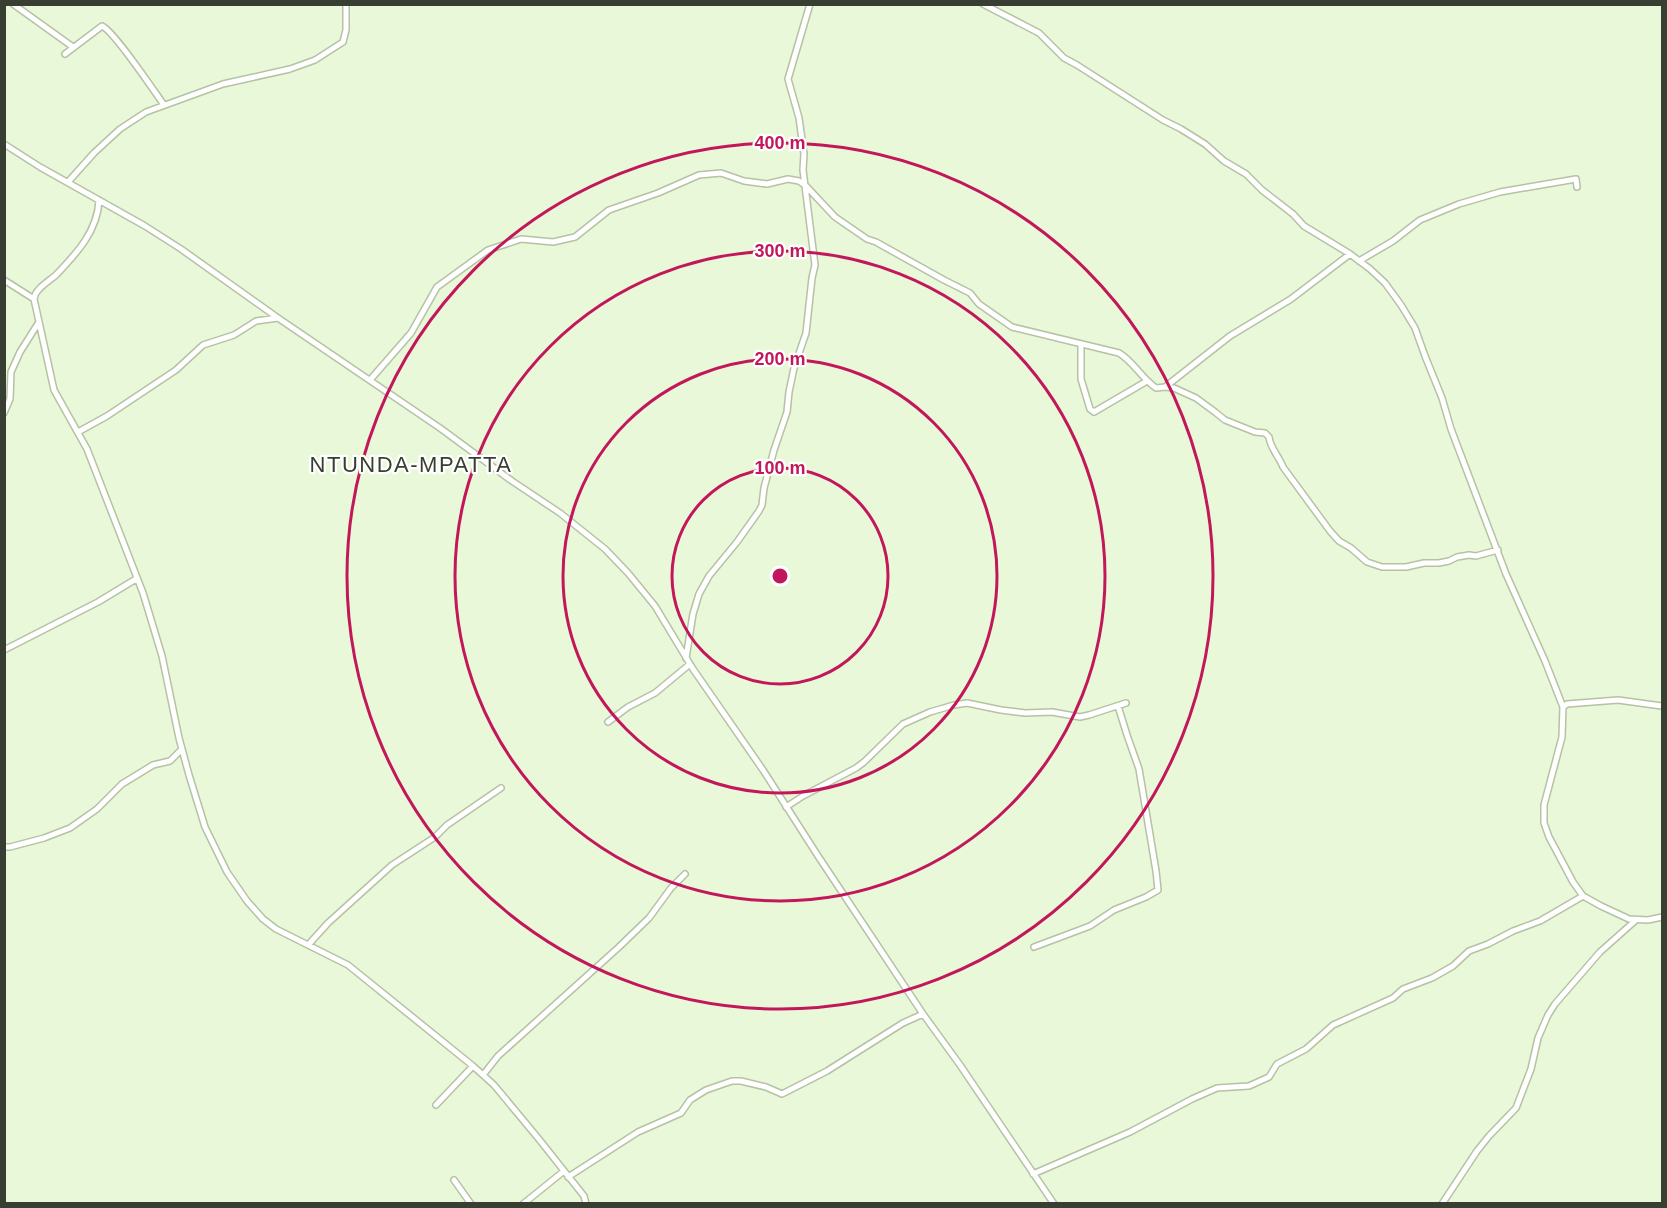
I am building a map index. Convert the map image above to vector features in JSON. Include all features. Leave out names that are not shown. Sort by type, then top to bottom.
[{"type":"street","points":[[13,4],[73,47]]},
{"type":"street","points":[[68,182],[120,129],[146,112],[223,84],[290,69],[315,60],[343,42],[346,30],[346,4]]},
{"type":"street","points":[[686,658],[693,614],[699,594],[709,576],[737,542],[762,504],[774,450],[788,412],[789,392],[806,333],[815,265],[803,170],[804,153],[799,118],[788,74],[810,4]]},
{"type":"street","points":[[982,4],[1039,33],[1068,62],[1077,65],[1205,144],[1224,161],[1246,174],[1304,226],[1359,261],[1385,283],[1401,304],[1415,328],[1497,550],[1563,707],[1562,737],[1545,797],[1544,823],[1549,837],[1583,896],[1629,919],[1648,920],[1662,916]]},
{"type":"street","points":[[65,54],[102,26],[107,28],[164,105]]},
{"type":"street","points":[[4,144],[181,249],[440,428],[560,513],[605,549],[655,606],[686,658],[757,761],[923,1014],[1054,1203]]},
{"type":"street","points":[[370,380],[411,333],[437,287],[488,250],[522,239],[553,242],[574,237],[589,228],[609,210],[658,193],[699,175],[721,173],[744,181],[767,184],[790,179],[806,186],[835,217],[867,239],[970,293],[979,304],[1012,327],[1119,353],[1156,388],[1174,388],[1196,398],[1225,420],[1268,435],[1269,444],[1283,467],[1330,531],[1339,541],[1367,562],[1382,567],[1406,567],[1424,563],[1439,563],[1457,556],[1476,556],[1497,550]]},
{"type":"street","points":[[1359,261],[1393,241],[1419,220],[1459,204],[1500,192],[1576,179],[1577,187]]},
{"type":"street","points":[[99,200],[98,212],[88,238],[55,276],[36,293],[34,299],[54,390],[87,449],[143,593],[162,656],[182,749],[205,827],[227,872],[263,920],[276,929],[348,965],[494,1084],[584,1196],[586,1203]]},
{"type":"street","points":[[1165,387],[1230,336],[1291,300],[1350,254]]},
{"type":"street","points":[[4,280],[34,299]]},
{"type":"street","points":[[78,432],[107,416],[176,370],[203,345],[234,335],[256,321],[278,318]]},
{"type":"street","points":[[4,413],[10,399],[11,372],[20,352],[39,322]]},
{"type":"street","points":[[1081,344],[1081,379],[1090,409],[1094,412],[1147,381]]},
{"type":"street","points":[[4,650],[98,602],[136,579]]},
{"type":"street","points":[[608,722],[628,707],[655,693],[690,664]]},
{"type":"street","points":[[1563,707],[1567,704],[1618,700],[1662,706]]},
{"type":"street","points":[[786,807],[856,768],[903,724],[940,709],[967,703],[1025,713],[1052,712],[1080,717],[1126,703]]},
{"type":"street","points":[[1034,947],[1090,926],[1114,910],[1158,890],[1139,769],[1118,705]]},
{"type":"street","points":[[4,847],[44,838],[70,828],[97,809],[122,784],[153,765],[170,761],[182,749]]},
{"type":"street","points":[[309,944],[328,923],[392,865],[435,837],[447,825],[501,788]]},
{"type":"street","points":[[483,1075],[505,1050],[649,918],[671,888],[685,874]]},
{"type":"street","points":[[1034,1174],[1130,1132],[1217,1088],[1249,1086],[1269,1077],[1277,1064],[1306,1049],[1333,1025],[1393,998],[1403,989],[1432,978],[1453,966],[1469,951],[1540,921],[1583,896]]},
{"type":"street","points":[[1442,1203],[1488,1136],[1515,1108],[1531,1069],[1538,1038],[1551,1010],[1600,952],[1636,920]]},
{"type":"street","points":[[568,1177],[638,1132],[681,1113],[690,1100],[706,1090],[732,1081],[741,1081],[766,1087],[782,1094],[827,1071],[903,1023],[923,1014]]},
{"type":"street","points":[[436,1105],[473,1066]]},
{"type":"street","points":[[523,1203],[564,1171]]},
{"type":"street","points":[[454,1180],[471,1203]]},
{"type":"district","name":"NTUNDA-MPATTA","points":[[411,464]]}]
